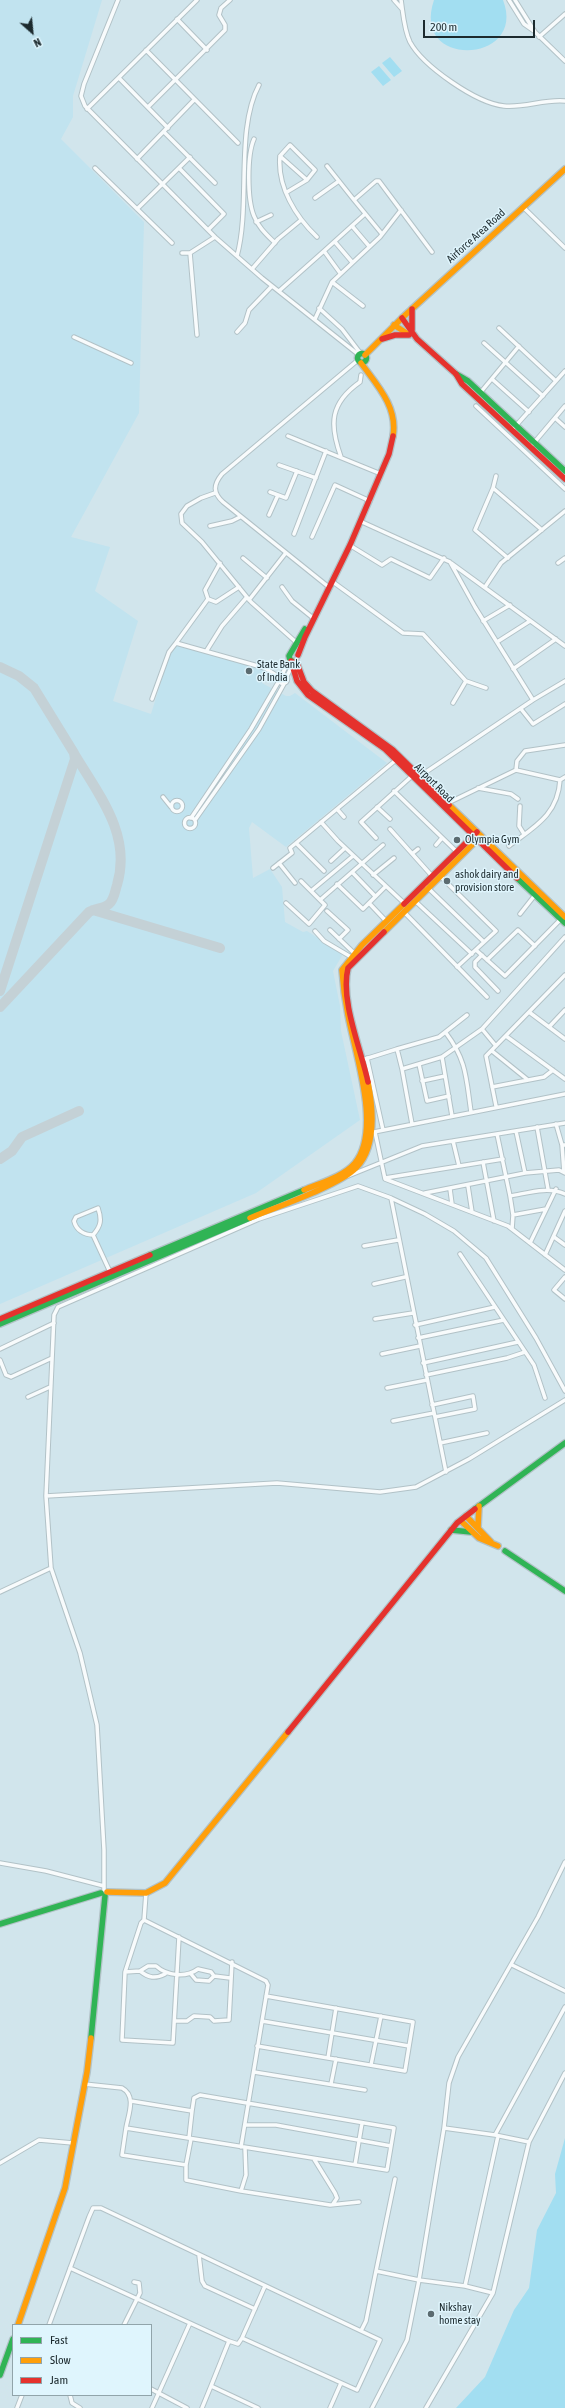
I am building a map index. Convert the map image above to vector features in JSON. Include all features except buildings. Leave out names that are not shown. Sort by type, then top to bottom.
[{"type":"main road","name":"Airforce Area Road","points":[[362,358],[412,308],[565,169]]},
{"type":"main road","points":[[410,333],[412,308]]},
{"type":"main road","points":[[402,318],[410,333]]},
{"type":"main road","points":[[394,325],[410,333],[456,374],[468,381],[516,425],[532,446],[565,479]]},
{"type":"main road","points":[[381,340],[395,335],[410,333]]},
{"type":"main road","points":[[293,659],[312,620],[334,582],[362,522],[381,474],[395,430],[390,409],[362,358]]},
{"type":"main road","points":[[456,374],[462,384],[512,430],[565,471]]},
{"type":"main road","points":[[293,659],[297,643],[312,620]]},
{"type":"main road","name":"Airport Road","points":[[293,659],[297,681],[308,695],[385,749],[564,920]]},
{"type":"main road","name":"Airport Road","points":[[293,659],[304,682],[312,691],[393,750],[448,803],[477,836],[535,894],[564,920]]},
{"type":"main road","points":[[0,1324],[337,1176],[356,1162],[361,1153],[367,1130],[363,1089],[341,982],[342,970],[352,955],[386,921],[457,852],[477,836]]},
{"type":"main road","points":[[0,1319],[347,1177],[362,1162],[373,1132],[365,1059],[349,1004],[347,972],[355,959],[440,876],[477,836]]},
{"type":"main road","points":[[0,1924],[104,1892],[146,1893],[165,1883],[174,1874],[461,1520],[565,1443]]},
{"type":"main road","points":[[478,1527],[477,1512],[479,1506]]},
{"type":"main road","points":[[466,1516],[491,1542]]},
{"type":"main road","points":[[461,1520],[471,1532]]},
{"type":"main road","points":[[452,1530],[471,1532],[498,1546]]},
{"type":"main road","points":[[505,1551],[565,1591]]},
{"type":"main road","points":[[18,2324],[65,2188],[84,2084],[104,1892]]},
{"type":"main road","points":[[0,2374],[2,2365],[12,2341]]},
{"type":"street","points":[[118,0],[84,84],[81,96],[87,109],[215,237],[272,286],[362,358]]},
{"type":"street","points":[[87,109],[198,0]]},
{"type":"street","points":[[148,108],[207,50],[225,30],[225,25],[219,15],[221,8],[230,0]]},
{"type":"street","points":[[394,0],[403,10]]},
{"type":"street","points":[[401,0],[407,33],[415,50],[451,82],[497,105],[517,105],[544,100],[565,101]]},
{"type":"street","points":[[509,0],[524,24],[535,32]]},
{"type":"street","points":[[515,0],[539,37],[565,61]]},
{"type":"street","points":[[539,37],[565,14]]},
{"type":"street","points":[[177,19],[207,50]]},
{"type":"street","points":[[146,50],[238,143]]},
{"type":"street","points":[[119,78],[168,128]]},
{"type":"street","points":[[237,256],[243,225],[249,112],[259,85]]},
{"type":"street","points":[[137,159],[194,100]]},
{"type":"street","points":[[164,132],[215,183]]},
{"type":"street","points":[[254,138],[250,150],[250,202],[256,222],[275,243]]},
{"type":"street","points":[[287,192],[307,180],[315,168],[292,145],[287,147],[280,156],[281,174],[287,192],[294,210],[317,237]]},
{"type":"street","points":[[280,156],[307,180]]},
{"type":"street","points":[[137,210],[190,157]]},
{"type":"street","points":[[327,166],[382,234]]},
{"type":"street","points":[[95,168],[172,243]]},
{"type":"street","points":[[178,168],[224,214],[208,230]]},
{"type":"street","points":[[315,198],[339,181]]},
{"type":"street","points":[[354,200],[377,181],[401,210],[432,252]]},
{"type":"street","points":[[523,207],[565,248]]},
{"type":"street","points":[[315,319],[332,282],[340,272],[382,234],[401,210]]},
{"type":"street","points":[[279,291],[365,214]]},
{"type":"street","points":[[256,222],[270,215]]},
{"type":"street","points":[[252,269],[275,243],[301,220]]},
{"type":"street","points":[[352,226],[369,246]]},
{"type":"street","points":[[182,253],[190,253],[215,237]]},
{"type":"street","points":[[334,242],[352,262]]},
{"type":"street","points":[[324,251],[340,272]]},
{"type":"street","points":[[190,253],[197,335]]},
{"type":"street","points":[[332,282],[363,306]]},
{"type":"street","points":[[237,332],[245,324],[249,310],[272,286]]},
{"type":"street","points":[[319,308],[342,328],[362,358]]},
{"type":"street","points":[[499,328],[556,381]]},
{"type":"street","points":[[74,337],[131,363]]},
{"type":"street","points":[[484,343],[543,396]]},
{"type":"street","points":[[480,392],[519,346]]},
{"type":"street","name":"Airforce Area Road","points":[[215,493],[216,483],[222,474],[362,358]]},
{"type":"street","points":[[512,430],[565,371]]},
{"type":"street","points":[[341,457],[333,431],[335,414],[343,395],[360,382],[361,375]]},
{"type":"street","points":[[492,379],[529,412]]},
{"type":"street","points":[[476,406],[565,489]]},
{"type":"street","points":[[525,451],[532,446],[565,406]]},
{"type":"street","points":[[555,418],[565,427]]},
{"type":"street","points":[[288,436],[381,474]]},
{"type":"street","points":[[294,534],[326,451]]},
{"type":"street","points":[[280,465],[316,478]]},
{"type":"street","points":[[270,492],[286,498],[297,471]]},
{"type":"street","points":[[496,476],[493,488],[475,530],[508,558]]},
{"type":"street","points":[[312,537],[335,485],[370,501]]},
{"type":"street","points":[[493,488],[542,530]]},
{"type":"street","points":[[297,643],[248,598],[220,563],[182,523],[181,518],[187,506],[201,498],[215,493],[223,502],[285,554],[330,588]]},
{"type":"street","points":[[269,515],[278,495]]},
{"type":"street","points":[[484,587],[501,563],[565,511]]},
{"type":"street","points":[[210,526],[232,522],[240,516]]},
{"type":"street","points":[[362,522],[444,558],[565,646]]},
{"type":"street","points":[[351,546],[382,565],[391,559],[430,578],[444,558]]},
{"type":"street","points":[[207,650],[222,626],[267,578],[285,554]]},
{"type":"street","points":[[243,558],[267,578]]},
{"type":"street","points":[[558,563],[565,558]]},
{"type":"street","points":[[450,562],[483,621],[533,700]]},
{"type":"street","points":[[208,599],[205,590],[220,563]]},
{"type":"street","points":[[334,582],[403,633],[423,634],[466,681],[486,688]]},
{"type":"street","points":[[208,599],[216,602],[239,587]]},
{"type":"street","points":[[282,587],[292,600],[312,620]]},
{"type":"street","points":[[152,699],[169,652],[208,599]]},
{"type":"street","points":[[483,621],[510,605]]},
{"type":"street","points":[[496,642],[530,621]]},
{"type":"street","points":[[513,669],[556,639]]},
{"type":"street","points":[[176,643],[207,650],[265,668],[280,678],[284,684]]},
{"type":"street","points":[[293,659],[287,676],[287,682],[284,684],[259,728],[195,820],[194,828],[187,828],[184,823],[191,818],[251,729],[280,678],[293,659]]},
{"type":"street","points":[[280,678],[287,676]]},
{"type":"street","points":[[420,776],[565,680]]},
{"type":"street","points":[[454,703],[466,681]]},
{"type":"street","points":[[521,709],[533,724],[565,704]]},
{"type":"street","points":[[516,770],[517,761],[525,751],[565,745]]},
{"type":"street","points":[[273,868],[292,853],[290,848],[396,760]]},
{"type":"street","points":[[448,803],[516,770],[560,780],[565,777]]},
{"type":"street","points":[[376,838],[361,822],[412,776]]},
{"type":"street","points":[[509,846],[547,816],[557,799],[560,780]]},
{"type":"street","points":[[478,788],[511,794],[518,800]]},
{"type":"street","points":[[394,791],[457,852]]},
{"type":"street","points":[[163,797],[175,800],[181,802],[182,808],[176,811],[163,797]]},
{"type":"street","points":[[171,807],[175,800]]},
{"type":"street","points":[[520,806],[519,826],[524,834]]},
{"type":"street","points":[[377,807],[390,819]]},
{"type":"street","points":[[337,809],[344,817]]},
{"type":"street","points":[[191,818],[195,820]]},
{"type":"street","points":[[321,822],[345,848],[404,904]]},
{"type":"street","points":[[390,828],[432,876]]},
{"type":"street","points":[[436,845],[442,838]]},
{"type":"street","points":[[296,843],[324,871]]},
{"type":"street","points":[[320,900],[383,845]]},
{"type":"street","points":[[331,861],[345,848]]},
{"type":"street","points":[[412,853],[418,849]]},
{"type":"street","points":[[311,891],[354,856]]},
{"type":"street","points":[[373,875],[394,858]]},
{"type":"street","points":[[279,863],[295,884]]},
{"type":"street","points":[[352,872],[375,896]]},
{"type":"street","points":[[440,876],[496,931],[457,967]]},
{"type":"street","points":[[286,903],[308,924],[325,905],[301,881]]},
{"type":"street","points":[[338,884],[363,909],[385,887]]},
{"type":"street","points":[[428,888],[484,942]]},
{"type":"street","points":[[520,914],[535,894]]},
{"type":"street","points":[[415,900],[472,954]]},
{"type":"street","points":[[369,902],[386,921]]},
{"type":"street","points":[[327,911],[348,930],[339,939]]},
{"type":"street","points":[[403,911],[487,997]]},
{"type":"street","points":[[476,950],[505,976],[564,920]]},
{"type":"street","points":[[330,930],[352,955]]},
{"type":"street","points":[[487,960],[518,930],[536,946]]},
{"type":"street","points":[[315,931],[324,940],[352,955]]},
{"type":"street","points":[[402,1069],[442,1057],[482,1029],[565,937]]},
{"type":"street","points":[[482,955],[475,962],[475,967],[498,991]]},
{"type":"street","points":[[496,1106],[486,1056],[565,976]]},
{"type":"street","points":[[549,1027],[565,1010]]},
{"type":"street","points":[[529,1012],[565,1039]]},
{"type":"street","points":[[383,1130],[365,1059],[432,1040],[446,1033],[468,1015]]},
{"type":"street","points":[[482,1029],[496,1046]]},
{"type":"street","points":[[446,1033],[456,1047],[464,1064],[471,1112]]},
{"type":"street","points":[[506,1036],[565,1079]]},
{"type":"street","points":[[396,1050],[402,1069],[412,1124]]},
{"type":"street","points":[[492,1051],[528,1080]]},
{"type":"street","points":[[442,1057],[452,1116]]},
{"type":"street","points":[[419,1064],[427,1101],[449,1096]]},
{"type":"street","points":[[492,1087],[544,1077],[553,1070]]},
{"type":"street","points":[[422,1081],[445,1076]]},
{"type":"street","points":[[384,1179],[382,1161],[373,1132],[496,1106],[565,1094]]},
{"type":"street","points":[[347,1177],[382,1161],[422,1146],[565,1123]]},
{"type":"street","points":[[424,1194],[525,1173],[545,1170],[559,1170],[564,1172],[564,1145],[556,1124]]},
{"type":"street","points":[[537,1128],[548,1189]]},
{"type":"street","points":[[516,1131],[525,1173]]},
{"type":"street","points":[[498,1134],[513,1215],[512,1229]]},
{"type":"street","points":[[453,1141],[459,1166]]},
{"type":"street","points":[[384,1179],[503,1159]]},
{"type":"street","points":[[483,1162],[494,1221]]},
{"type":"street","points":[[384,1179],[452,1204],[512,1229],[565,1270]]},
{"type":"street","points":[[0,1862],[46,1871],[104,1892],[104,1850],[97,1725],[80,1653],[51,1568],[46,1496],[50,1387],[55,1310],[61,1304],[259,1219],[358,1186],[391,1198],[425,1214],[454,1232],[486,1258],[536,1338],[565,1391]]},
{"type":"street","points":[[468,1186],[472,1212]]},
{"type":"street","points":[[450,1189],[452,1204]]},
{"type":"street","points":[[510,1196],[548,1189],[556,1189],[565,1194]]},
{"type":"street","points":[[530,1244],[556,1189]]},
{"type":"street","points":[[391,1198],[405,1277],[446,1472]]},
{"type":"street","points":[[93,1235],[101,1222],[98,1208],[76,1218],[74,1221],[76,1226],[82,1232],[93,1235],[111,1274]]},
{"type":"street","points":[[513,1215],[546,1209]]},
{"type":"street","points":[[545,1255],[565,1213]]},
{"type":"street","points":[[554,1237],[565,1245]]},
{"type":"street","points":[[364,1246],[398,1240]]},
{"type":"street","points":[[460,1254],[534,1365],[545,1398]]},
{"type":"street","points":[[374,1284],[405,1277]]},
{"type":"street","points":[[565,1277],[554,1290],[565,1299]]},
{"type":"street","points":[[416,1325],[495,1307]]},
{"type":"street","points":[[375,1319],[413,1313]]},
{"type":"street","points":[[418,1338],[504,1320]]},
{"type":"street","points":[[0,1349],[54,1324]]},
{"type":"street","points":[[423,1363],[518,1342]]},
{"type":"street","points":[[382,1354],[420,1346]]},
{"type":"street","points":[[426,1375],[507,1358],[525,1352]]},
{"type":"street","points":[[0,1360],[6,1374],[11,1377],[52,1358]]},
{"type":"street","points":[[387,1388],[427,1380]]},
{"type":"street","points":[[28,1397],[50,1387]]},
{"type":"street","points":[[393,1421],[475,1409],[473,1396],[432,1405]]},
{"type":"street","points":[[46,1496],[277,1483],[380,1492],[416,1487],[446,1472],[565,1400]]},
{"type":"street","points":[[440,1443],[487,1433]]},
{"type":"street","points":[[0,1592],[51,1568]]},
{"type":"street","points":[[372,2408],[408,2340],[444,2128],[449,2083],[458,2058],[512,1965],[565,1862]]},
{"type":"street","points":[[146,1893],[144,1920],[141,1923],[125,1972],[122,2040],[173,2043],[179,1937]]},
{"type":"street","points":[[144,1920],[232,1962],[266,1981],[268,1985],[245,2125],[243,2148],[246,2175],[241,2190]]},
{"type":"street","points":[[174,2021],[187,2021],[194,2016],[210,2017],[214,2021],[229,2020],[232,1962]]},
{"type":"street","points":[[512,1965],[565,1991]]},
{"type":"street","points":[[125,1972],[140,1971],[148,1966],[156,1966],[165,1974]]},
{"type":"street","points":[[140,1971],[148,1977],[158,1977],[165,1974],[191,1974],[198,1970],[211,1972],[214,1976],[230,1978]]},
{"type":"street","points":[[191,1974],[196,1980],[209,1981],[214,1976]]},
{"type":"street","points":[[257,2046],[405,2071],[413,2022],[266,1996]]},
{"type":"street","points":[[464,2286],[497,2135],[565,2007]]},
{"type":"street","points":[[328,2058],[336,2008]]},
{"type":"street","points":[[371,2065],[381,2016]]},
{"type":"street","points":[[262,2020],[409,2046]]},
{"type":"street","points":[[330,2084],[336,2059]]},
{"type":"street","points":[[254,2072],[365,2090]]},
{"type":"street","points":[[426,2408],[493,2293],[529,2142],[565,2074]]},
{"type":"street","points":[[84,2084],[122,2088],[129,2093],[131,2101],[122,2155],[186,2165]]},
{"type":"street","points":[[126,2128],[190,2138],[243,2148],[387,2170],[394,2128],[248,2105],[200,2095],[194,2098],[190,2138],[185,2177],[188,2181],[330,2205],[359,2202]]},
{"type":"street","points":[[131,2101],[192,2111]]},
{"type":"street","points":[[355,2165],[362,2123]]},
{"type":"street","points":[[245,2125],[276,2125],[391,2146]]},
{"type":"street","points":[[444,2128],[497,2135],[529,2142]]},
{"type":"street","points":[[0,2156],[2,2162],[39,2140],[73,2143]]},
{"type":"street","points":[[314,2159],[335,2193],[336,2202],[330,2205]]},
{"type":"street","points":[[361,2331],[366,2321],[395,2179]]},
{"type":"street","points":[[49,2324],[89,2217],[95,2207],[380,2340],[356,2390],[242,2338]]},
{"type":"street","points":[[199,2255],[202,2282],[204,2286],[255,2309]]},
{"type":"street","points":[[70,2268],[238,2344],[265,2286]]},
{"type":"street","points":[[376,2271],[419,2280],[464,2286],[493,2293]]},
{"type":"street","points":[[125,2324],[138,2299],[141,2286],[134,2282]]},
{"type":"street","points":[[152,2408],[190,2323]]},
{"type":"street","points":[[202,2408],[229,2341]]},
{"type":"street","points":[[330,2408],[341,2383]]},
{"type":"street","points":[[211,2386],[250,2406],[258,2408]]},
{"type":"street","points":[[152,2390],[187,2408]]},
{"type":"street","points":[[17,2408],[22,2396]]},
{"type":"street","points":[[70,2396],[72,2403],[80,2408]]},
{"type":"shaded area","points":[[0,0],[102,0],[73,96],[73,117],[61,139],[144,222],[139,413],[71,537],[110,547],[95,591],[138,621],[113,701],[151,714],[170,653],[177,645],[194,648],[266,670],[262,683],[286,696],[290,696],[295,693],[387,763],[286,847],[252,822],[249,828],[253,878],[270,869],[282,887],[285,922],[303,932],[307,931],[343,954],[333,971],[340,1006],[341,1031],[360,1120],[256,1193],[0,1304]]},
{"type":"shaded area","points":[[434,0],[503,0],[506,21],[499,37],[486,47],[469,50],[452,48],[438,39],[431,23]]},
{"type":"shaded area","points":[[390,57],[402,71],[394,77],[382,63]]},
{"type":"shaded area","points":[[379,66],[391,80],[383,86],[371,72]]},
{"type":"shaded area","points":[[565,2138],[565,2408],[456,2408],[485,2377],[514,2310],[529,2288],[537,2230],[556,2193],[555,2174]]},
{"type":"taxiway","points":[[0,667],[19,676],[34,688],[74,753],[75,759],[0,991]]},
{"type":"taxiway","points":[[0,1007],[89,912],[107,906],[111,902],[117,885],[120,867],[120,849],[117,832],[103,801],[75,755]]},
{"type":"taxiway","points":[[93,910],[220,948]]},
{"type":"taxiway","points":[[0,1159],[12,1151],[22,1137],[79,1111]]},
{"type":"traffic: fast","points":[[360,354],[364,354],[366,358],[364,362],[360,362],[358,360],[358,356],[360,354]]},
{"type":"traffic: fast","points":[[456,374],[468,381],[565,471]]},
{"type":"traffic: fast","points":[[294,662],[290,660],[289,656],[305,629]]},
{"type":"traffic: fast","points":[[517,878],[565,923]]},
{"type":"traffic: fast","points":[[150,1255],[304,1190]]},
{"type":"traffic: fast","points":[[0,1324],[250,1218]]},
{"type":"traffic: fast","points":[[475,1509],[565,1443]]},
{"type":"traffic: fast","points":[[451,1530],[471,1532]]},
{"type":"traffic: fast","points":[[505,1551],[565,1591]]},
{"type":"traffic: fast","points":[[0,1924],[101,1893]]},
{"type":"traffic: fast","points":[[91,2038],[105,1896]]},
{"type":"traffic: fast","points":[[0,2375],[12,2342]]},
{"type":"traffic: slow","points":[[365,355],[402,318],[565,169]]},
{"type":"traffic: slow","points":[[394,325],[408,334]]},
{"type":"traffic: slow","points":[[361,363],[385,397],[389,406],[394,425],[393,436]]},
{"type":"traffic: slow","points":[[449,805],[565,917]]},
{"type":"traffic: slow","points":[[384,932],[481,836]]},
{"type":"traffic: slow","points":[[304,1190],[331,1179],[350,1168],[355,1163],[363,1149],[366,1131],[364,1091],[351,1031],[344,992],[342,970],[362,945],[404,904]]},
{"type":"traffic: slow","points":[[250,1218],[336,1182],[356,1168],[363,1159],[367,1149],[372,1127],[368,1082]]},
{"type":"traffic: slow","points":[[478,1527],[479,1506]]},
{"type":"traffic: slow","points":[[466,1516],[491,1542]]},
{"type":"traffic: slow","points":[[461,1521],[479,1538],[498,1546]]},
{"type":"traffic: slow","points":[[107,1892],[146,1893],[165,1883],[288,1732]]},
{"type":"traffic: slow","points":[[18,2324],[65,2188],[87,2072],[91,2038]]},
{"type":"traffic: jam","points":[[412,309],[412,330]]},
{"type":"traffic: jam","points":[[402,318],[417,339],[456,374],[462,384],[565,479]]},
{"type":"traffic: jam","points":[[382,339],[395,335],[409,335]]},
{"type":"traffic: jam","points":[[298,655],[305,637],[350,545],[389,454],[393,436]]},
{"type":"traffic: jam","points":[[291,661],[297,681],[308,695],[385,749],[517,878]]},
{"type":"traffic: jam","points":[[296,661],[304,682],[312,691],[393,750],[449,805]]},
{"type":"traffic: jam","points":[[404,904],[477,832]]},
{"type":"traffic: jam","points":[[368,1082],[352,1025],[346,981],[348,968],[384,932]]},
{"type":"traffic: jam","points":[[0,1319],[150,1255]]},
{"type":"traffic: jam","points":[[288,1732],[457,1523],[475,1509]]},
{"type":"place","name":"State Bank of India","points":[[249,671]]},
{"type":"place","name":"Olympia Gym","points":[[457,840]]},
{"type":"place","name":"ashok dairy and provision store","points":[[447,881]]},
{"type":"place","name":"Nikshay home stay","points":[[431,2314]]}]
